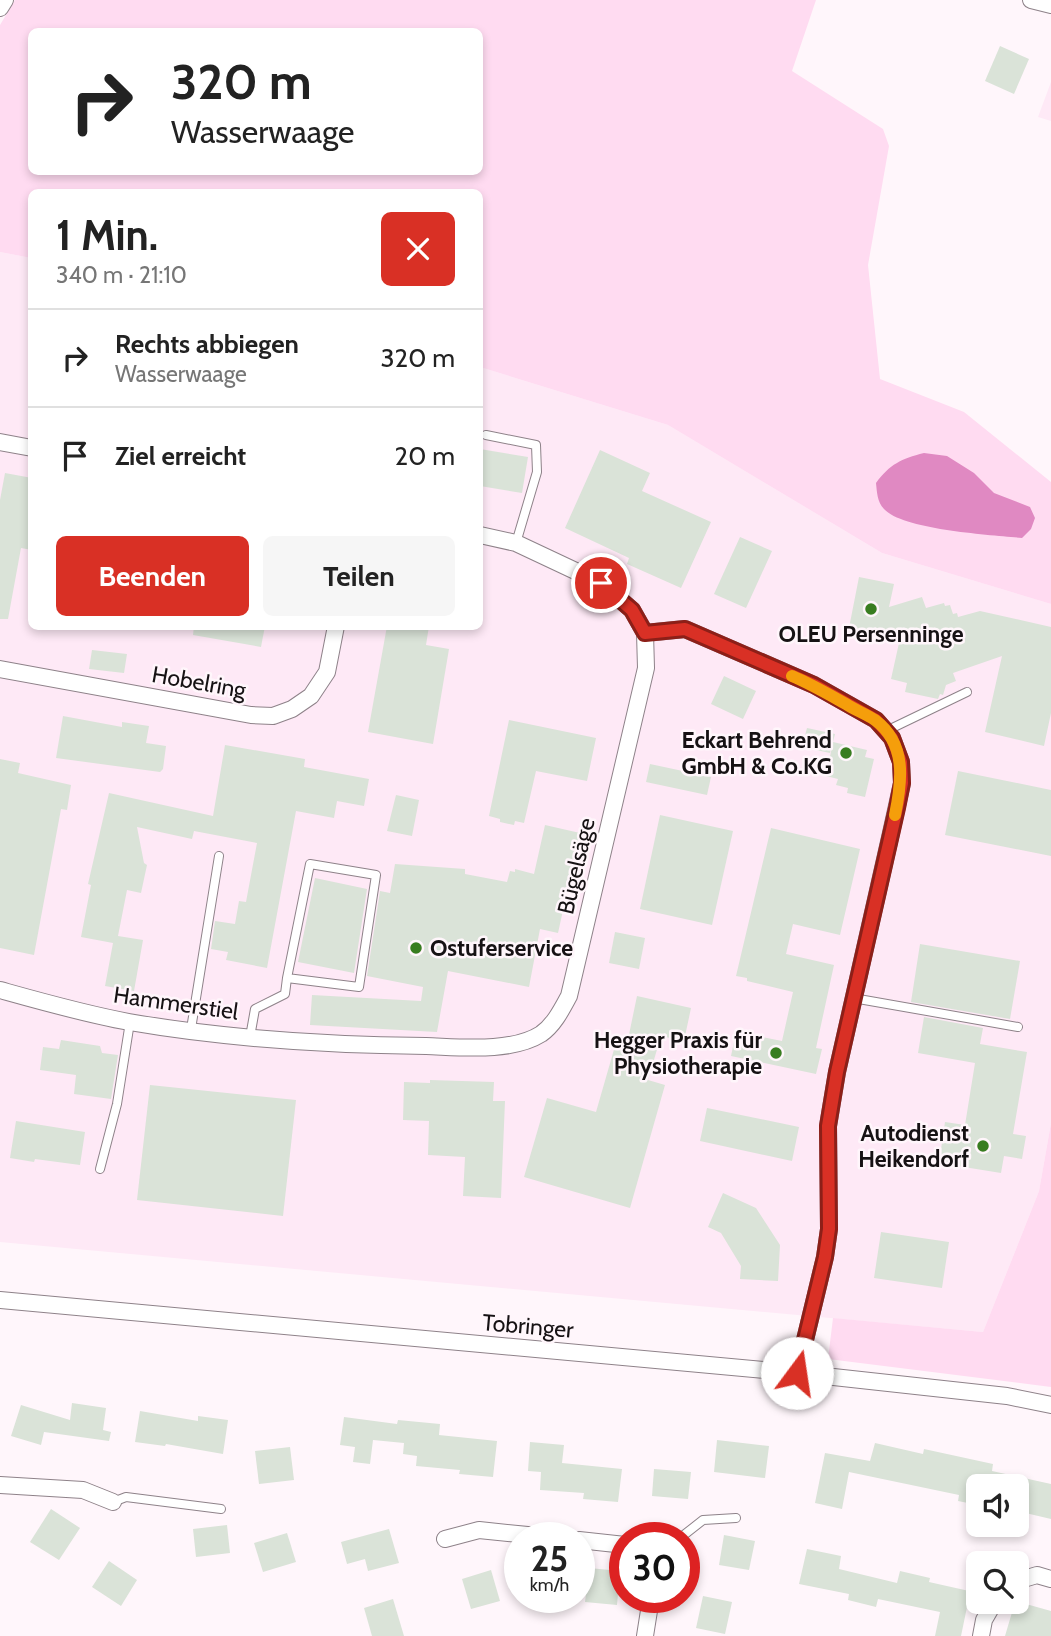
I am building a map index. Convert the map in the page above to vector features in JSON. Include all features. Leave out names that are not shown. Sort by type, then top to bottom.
[{"type":"street","points":[[0,8],[5,0]]},
{"type":"street","points":[[1031,0],[1051,5]]},
{"type":"street","points":[[0,442],[28,447]]},
{"type":"street","points":[[483,536],[516,543],[601,583],[632,610],[645,633],[685,629],[814,685],[876,720],[892,738],[901,762],[902,783],[837,1072],[828,1126],[829,1229],[825,1257],[797,1373]]},
{"type":"street","name":"Hobelring","points":[[0,669],[251,715],[273,716],[292,709],[311,696],[327,672],[334,630]]},
{"type":"street","name":"Bügelsäge","points":[[349,1046],[490,1047],[519,1042],[541,1034],[559,1015],[569,996],[646,668],[645,633]]},
{"type":"street","name":"Hammerstiel","points":[[0,990],[72,1010],[130,1022],[349,1046]]},
{"type":"street","name":"Tobringer","points":[[0,1300],[797,1373],[1007,1396],[1051,1405]]},
{"type":"street","points":[[0,1485],[83,1490],[113,1502]]},
{"type":"street","points":[[445,1539],[479,1531],[504,1533]]},
{"type":"street","points":[[1029,1577],[1037,1575],[1051,1579]]},
{"type":"street","points":[[645,1636],[649,1613]]},
{"type":"street","points":[[981,1636],[987,1614]]},
{"type":"lane","points":[[486,435],[536,445],[537,472],[516,543]]},
{"type":"lane","points":[[886,731],[967,692]]},
{"type":"lane","points":[[191,1029],[219,856]]},
{"type":"lane","points":[[250,1037],[255,1009],[285,994],[287,978],[310,864],[376,875],[359,987],[287,978]]},
{"type":"lane","points":[[853,998],[1018,1027]]},
{"type":"lane","points":[[100,1169],[117,1104],[130,1022]]},
{"type":"lane","points":[[113,1502],[126,1497],[221,1510]]},
{"type":"lane","points":[[700,1522],[736,1518]]},
{"type":"shaded area","points":[[15,0],[816,0],[792,71],[883,129],[889,146],[868,265],[880,379],[964,412],[1051,482],[1051,604],[882,553],[668,425],[483,368],[483,189],[28,189],[28,257],[0,252],[0,25]]},
{"type":"shaded area","points":[[1051,82],[1051,121],[1038,117]]},
{"type":"shaded area","points":[[0,252],[28,257],[28,630],[483,630],[483,368],[668,425],[882,553],[1051,604],[1051,1123],[1039,1191],[983,1332],[0,1242]]},
{"type":"shaded area","points":[[924,453],[947,456],[974,473],[994,493],[1030,507],[1035,518],[1031,529],[1022,538],[970,533],[909,522],[884,509],[879,500],[876,483],[897,463]]},
{"type":"shaded area","points":[[1051,1123],[1051,1387],[828,1359],[833,1318],[983,1332],[1039,1191]]},
{"type":"building","points":[[1000,46],[1029,59],[1014,94],[985,81]]},
{"type":"building","points":[[483,450],[528,457],[522,493],[483,486]]},
{"type":"building","points":[[600,450],[650,473],[642,491],[711,522],[681,588],[627,564],[629,558],[565,528]]},
{"type":"building","points":[[5,473],[28,477],[28,549],[21,548],[8,619],[0,619],[0,500]]},
{"type":"building","points":[[740,537],[772,551],[746,608],[714,594]]},
{"type":"building","points":[[859,577],[894,584],[889,607],[922,597],[926,608],[944,603],[945,606],[950,605],[953,614],[957,613],[958,617],[980,611],[1051,627],[1051,713],[1044,746],[985,732],[1002,656],[953,673],[956,681],[946,685],[943,695],[940,694],[938,699],[905,692],[907,683],[891,679],[899,643],[848,633]]},
{"type":"building","points":[[194,630],[264,630],[261,647],[193,635]]},
{"type":"building","points":[[386,630],[428,630],[426,645],[449,649],[433,744],[368,732]]},
{"type":"building","points":[[92,650],[127,654],[124,673],[89,669]]},
{"type":"building","points":[[724,676],[756,691],[743,719],[711,704]]},
{"type":"building","points":[[63,716],[122,727],[122,722],[149,726],[146,743],[166,746],[163,769],[160,772],[56,758]]},
{"type":"building","points":[[509,720],[596,738],[587,781],[536,771],[524,823],[515,821],[514,825],[489,816]]},
{"type":"building","points":[[807,728],[835,734],[830,753],[802,747]]},
{"type":"building","points":[[833,742],[867,750],[865,757],[874,759],[865,797],[847,793],[848,788],[836,785],[838,779],[826,776]]},
{"type":"building","points":[[225,745],[305,759],[304,767],[369,779],[364,806],[337,801],[334,818],[296,811],[267,968],[226,960],[228,952],[211,949],[215,921],[235,924],[239,901],[246,902],[257,843],[194,831],[192,839],[137,827],[144,863],[147,865],[141,893],[127,890],[118,936],[143,940],[134,991],[105,986],[113,943],[81,937],[91,885],[88,884],[109,793],[213,816]]},
{"type":"building","points":[[0,759],[20,763],[18,773],[71,785],[67,810],[61,809],[34,955],[0,948]]},
{"type":"building","points":[[650,764],[711,777],[707,795],[646,782]]},
{"type":"building","points":[[958,771],[1051,790],[1051,856],[945,835]]},
{"type":"building","points":[[396,795],[419,800],[412,836],[387,831]]},
{"type":"building","points":[[660,815],[733,831],[712,925],[640,909]]},
{"type":"building","points":[[545,825],[580,833],[558,933],[540,929],[529,987],[448,971],[437,1032],[310,1025],[312,995],[421,1001],[423,987],[367,976],[380,891],[390,893],[395,864],[465,869],[465,874],[507,882],[510,871],[515,872],[515,869],[534,874]]},
{"type":"building","points":[[771,828],[860,849],[840,935],[793,924],[786,954],[834,965],[816,1048],[822,1049],[816,1074],[731,1056],[736,1032],[782,1041],[793,992],[736,976]]},
{"type":"building","points":[[315,878],[367,889],[354,973],[298,962]]},
{"type":"building","points":[[615,932],[645,938],[639,969],[609,963]]},
{"type":"building","points":[[920,944],[1020,961],[1010,1019],[911,1002]]},
{"type":"building","points":[[637,996],[691,1008],[684,1041],[661,1036],[648,1080],[665,1085],[630,1208],[524,1177],[547,1098],[596,1112],[615,1046],[626,1049]]},
{"type":"building","points":[[924,1017],[983,1028],[980,1044],[1027,1052],[1013,1134],[1026,1136],[1022,1159],[1004,1156],[1001,1173],[939,1163],[945,1122],[965,1125],[975,1063],[918,1053]]},
{"type":"building","points":[[61,1040],[100,1046],[102,1053],[118,1055],[111,1099],[74,1094],[76,1075],[40,1070],[43,1047],[59,1049]]},
{"type":"building","points":[[430,1080],[494,1082],[493,1101],[505,1101],[501,1198],[463,1196],[465,1157],[428,1155],[429,1121],[403,1120],[404,1082],[430,1083]]},
{"type":"building","points":[[150,1085],[296,1100],[283,1216],[137,1200]]},
{"type":"building","points":[[707,1108],[799,1127],[792,1161],[700,1141]]},
{"type":"building","points":[[16,1121],[85,1132],[80,1165],[10,1158]]},
{"type":"building","points":[[723,1193],[756,1208],[780,1245],[778,1281],[740,1279],[741,1266],[721,1233],[708,1227]]},
{"type":"building","points":[[881,1232],[949,1242],[942,1288],[874,1278]]},
{"type":"building","points":[[72,1403],[106,1408],[103,1430],[111,1432],[109,1441],[44,1432],[41,1445],[11,1436],[21,1405],[70,1420]]},
{"type":"building","points":[[140,1411],[198,1421],[198,1416],[228,1420],[223,1454],[166,1444],[135,1442]]},
{"type":"building","points":[[344,1417],[397,1424],[398,1420],[440,1424],[439,1435],[497,1441],[493,1477],[459,1474],[460,1470],[416,1466],[417,1456],[403,1454],[404,1443],[373,1440],[370,1464],[353,1462],[355,1447],[340,1445]]},
{"type":"building","points":[[717,1440],[769,1446],[765,1478],[714,1472]]},
{"type":"building","points":[[530,1442],[564,1445],[562,1463],[622,1469],[618,1502],[583,1499],[584,1493],[540,1490],[541,1472],[528,1471]]},
{"type":"building","points":[[875,1443],[923,1454],[924,1449],[993,1464],[992,1471],[1006,1474],[966,1474],[966,1503],[958,1501],[959,1495],[849,1472],[842,1509],[815,1503],[825,1453],[870,1461]]},
{"type":"building","points":[[290,1447],[294,1480],[259,1484],[255,1451]]},
{"type":"building","points":[[654,1469],[691,1472],[688,1499],[652,1496]]},
{"type":"building","points":[[1029,1479],[1051,1484],[1051,1519],[1029,1514]]},
{"type":"building","points":[[51,1509],[80,1528],[59,1560],[30,1542]]},
{"type":"building","points":[[227,1525],[230,1553],[196,1557],[193,1529]]},
{"type":"building","points":[[389,1529],[399,1563],[368,1571],[365,1559],[347,1564],[341,1542]]},
{"type":"building","points":[[287,1533],[296,1562],[263,1572],[254,1543]]},
{"type":"building","points":[[724,1535],[755,1541],[749,1570],[719,1565]]},
{"type":"building","points":[[807,1549],[841,1556],[839,1569],[897,1583],[900,1571],[930,1578],[929,1582],[966,1590],[966,1612],[961,1636],[935,1636],[940,1612],[878,1599],[876,1607],[848,1600],[849,1594],[799,1584]]},
{"type":"building","points":[[109,1561],[137,1580],[121,1606],[92,1587]]},
{"type":"building","points":[[595,1569],[609,1570],[609,1604],[595,1603]]},
{"type":"building","points":[[491,1570],[500,1601],[471,1609],[462,1579]]},
{"type":"building","points":[[703,1596],[732,1602],[725,1634],[696,1628]]},
{"type":"building","points":[[393,1599],[404,1636],[372,1636],[364,1608]]},
{"type":"building","points":[[1029,1605],[1051,1611],[1051,1636],[1005,1636],[1012,1614],[1029,1614]]},
{"type":"slow traffic","points":[[792,676],[814,685],[876,720],[892,738],[901,762],[902,783],[895,815]]},
{"type":"place","name":"OLEU Persenninge","points":[[871,609]]},
{"type":"place","name":"Eckart Behrend GmbH & Co.KG","points":[[846,753]]},
{"type":"place","name":"Ostuferservice","points":[[416,948]]},
{"type":"place","name":"Hegger Praxis für Physiotherapie","points":[[776,1053]]},
{"type":"place","name":"Autodienst Heikendorf","points":[[983,1146]]},
{"type":"route","points":[[601,583],[632,610],[645,633],[685,629],[814,685],[876,720],[892,738],[901,762],[902,783],[897,808],[837,1072],[828,1126],[829,1229],[825,1257],[797,1373]]}]
